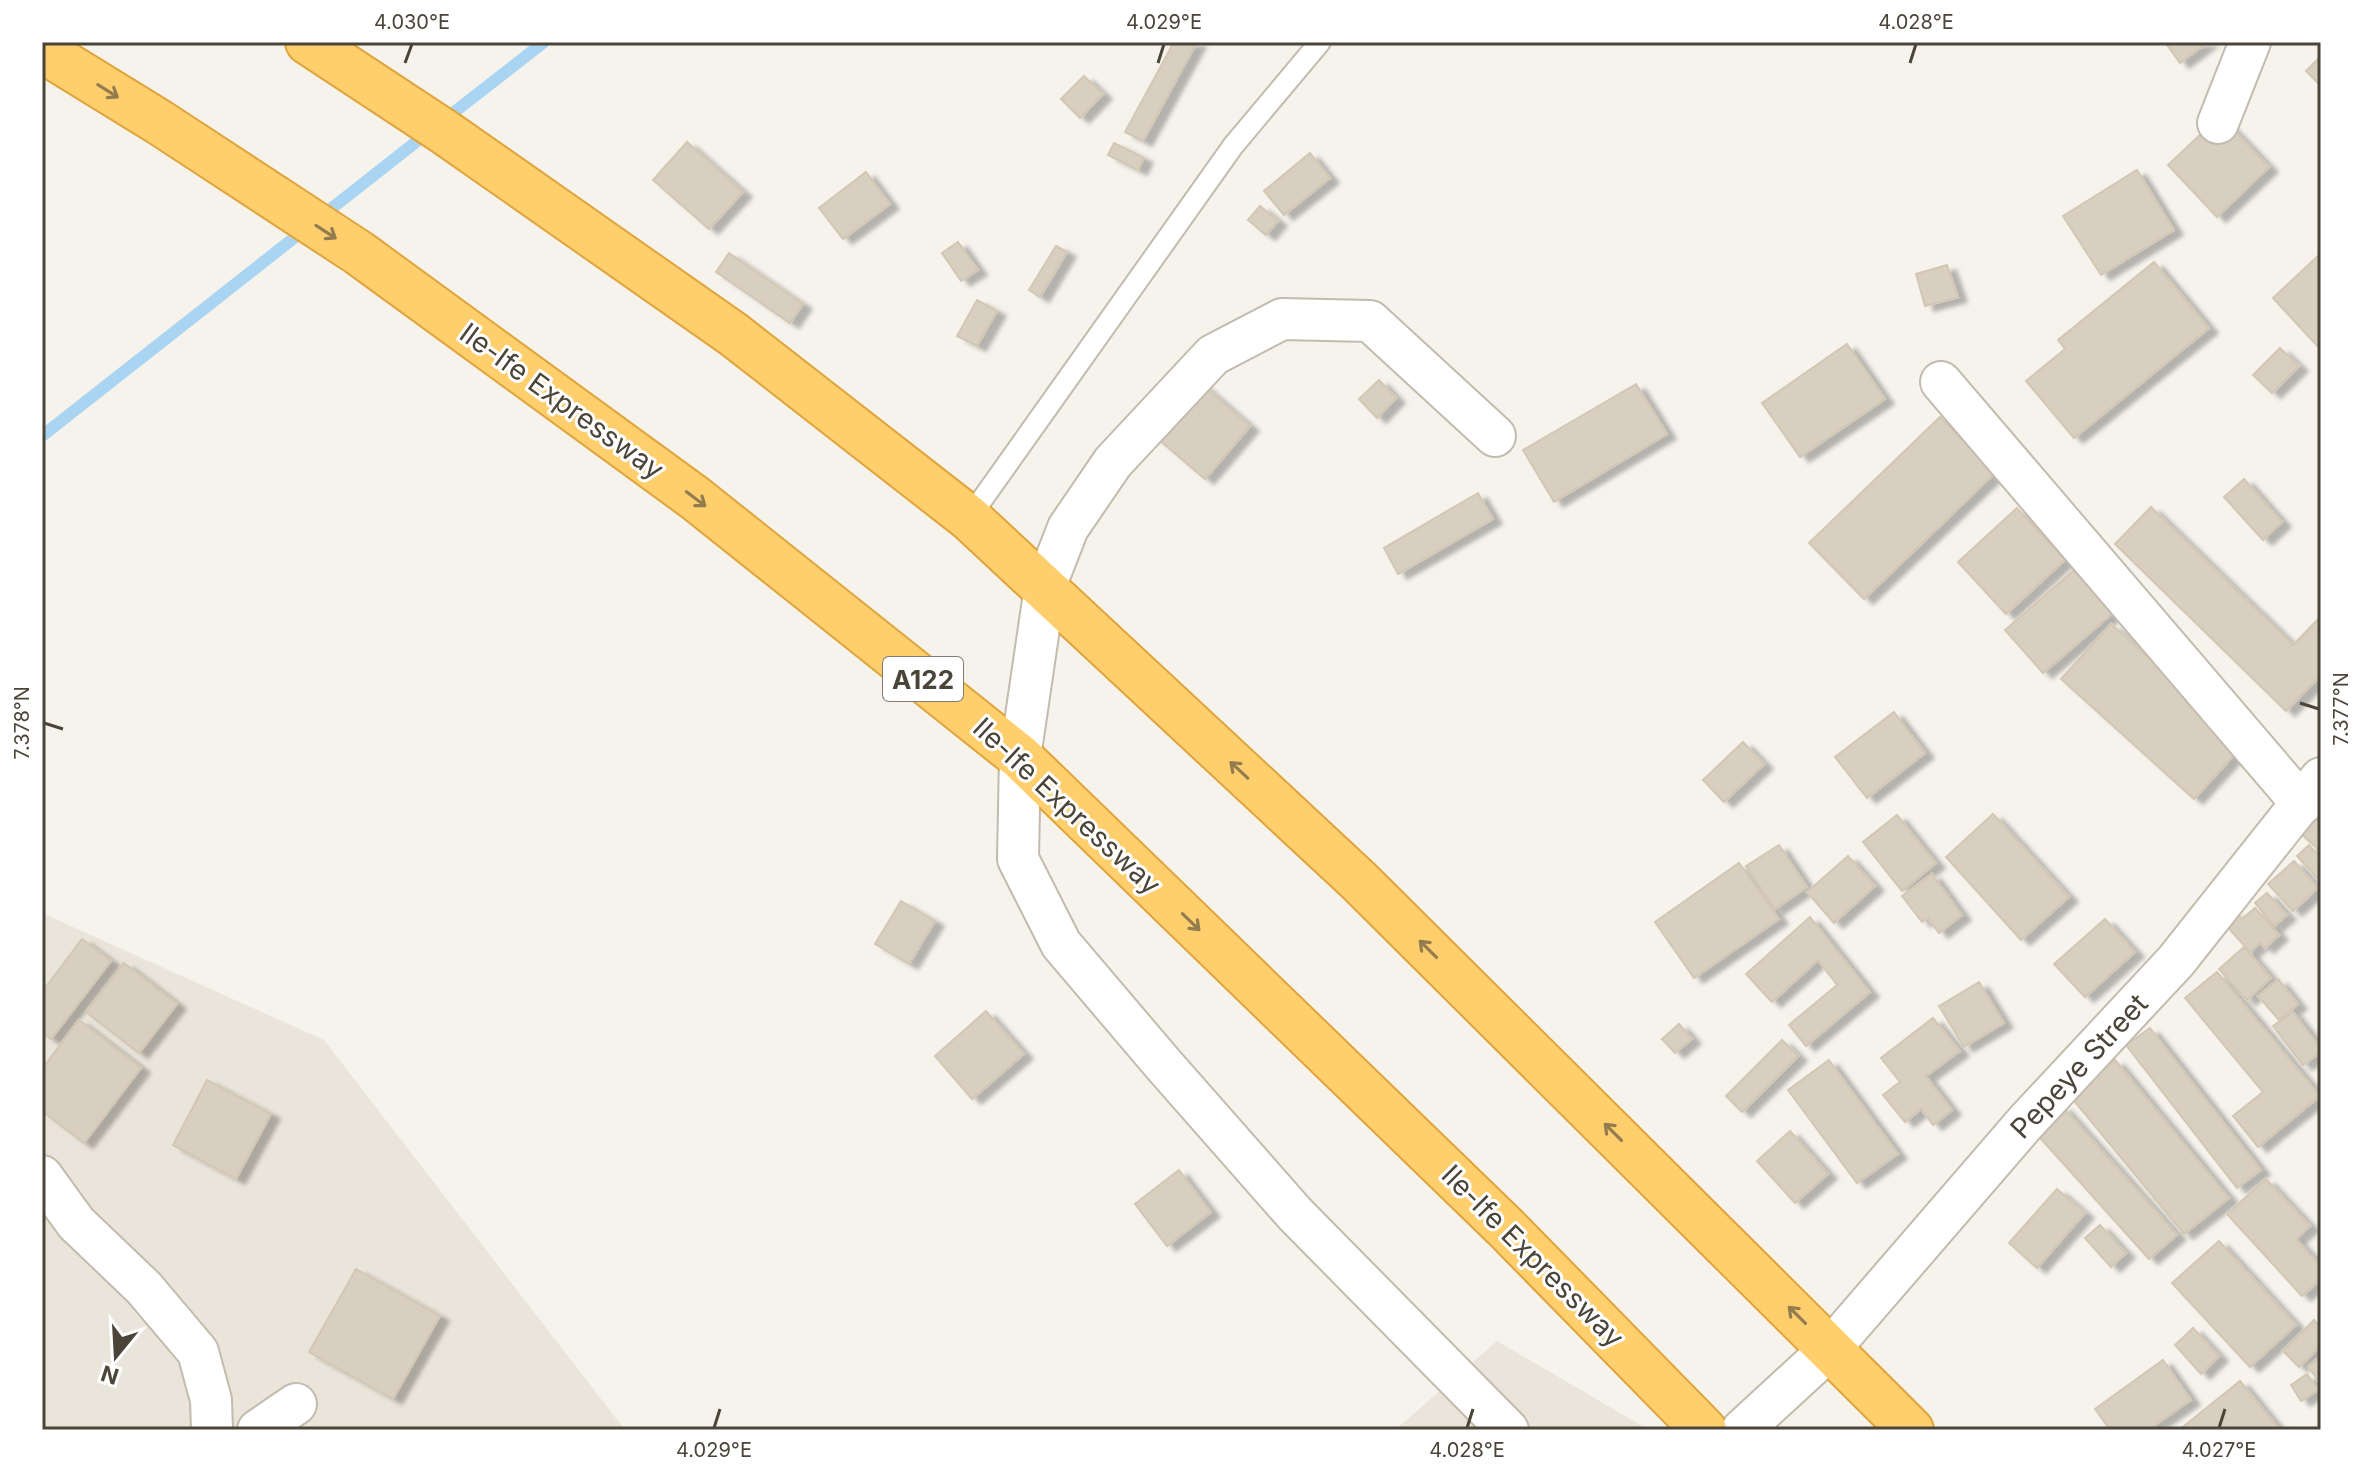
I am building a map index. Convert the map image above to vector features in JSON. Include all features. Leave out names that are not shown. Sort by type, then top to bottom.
[{"type":"highway","points":[[308,42],[446,133],[733,334],[969,518],[1359,881],[1911,1430]]},
{"type":"highway","name":"Ile-Ife Expressway","points":[[42,50],[159,122],[359,253],[695,498],[1020,757],[1507,1229],[1704,1430]]},
{"type":"street","points":[[2218,123],[2250,42]]},
{"type":"street","points":[[1495,436],[1370,321],[1282,319],[1213,355],[1113,462],[1068,528],[1045,587],[1020,757],[1018,859],[1061,944],[1295,1214],[1508,1430]]},
{"type":"street","points":[[1941,382],[2311,791]]},
{"type":"street","name":"Pepeye Street","points":[[1742,1430],[1830,1349],[2025,1123],[2176,961],[2311,791]]},
{"type":"street","points":[[42,1176],[76,1223],[144,1288],[198,1352],[211,1400],[212,1430]]},
{"type":"street","points":[[258,1430],[296,1404]]},
{"type":"lane","points":[[969,518],[1233,146],[1320,42]]},
{"type":"shaded area","points":[[42,913],[324,1040],[625,1430],[42,1430]]},
{"type":"shaded area","points":[[1497,1341],[1649,1430],[1395,1430]]},
{"type":"building","points":[[1174,42],[1197,42],[1143,141],[1125,132]]},
{"type":"building","points":[[2165,42],[2208,42],[2180,63]]},
{"type":"building","points":[[2321,56],[2321,86],[2306,71]]},
{"type":"building","points":[[1084,76],[1103,94],[1080,118],[1061,99]]},
{"type":"building","points":[[2220,116],[2269,167],[2217,217],[2168,165]]},
{"type":"building","points":[[687,142],[743,192],[709,229],[653,180]]},
{"type":"building","points":[[1114,143],[1144,158],[1138,170],[1108,155]]},
{"type":"building","points":[[1310,153],[1330,178],[1284,215],[1264,191]]},
{"type":"building","points":[[2137,170],[2174,230],[2101,275],[2063,216]]},
{"type":"building","points":[[866,172],[890,204],[843,239],[819,208]]},
{"type":"building","points":[[1260,206],[1278,221],[1266,235],[1248,220]]},
{"type":"building","points":[[958,242],[978,270],[961,281],[942,253]]},
{"type":"building","points":[[1056,246],[1067,252],[1040,297],[1029,290]]},
{"type":"building","points":[[729,253],[803,304],[790,323],[716,272]]},
{"type":"building","points":[[2321,253],[2321,350],[2273,298]]},
{"type":"building","points":[[2154,262],[2209,328],[2074,438],[2026,381],[2065,349],[2058,340]]},
{"type":"building","points":[[1947,265],[1958,297],[1925,306],[1916,274]]},
{"type":"building","points":[[977,300],[997,311],[977,346],[957,336]]},
{"type":"building","points":[[1847,344],[1885,399],[1800,457],[1762,403]]},
{"type":"building","points":[[2280,348],[2299,366],[2272,393],[2253,375]]},
{"type":"building","points":[[1379,380],[1396,398],[1377,418],[1359,399]]},
{"type":"building","points":[[1198,381],[1250,426],[1205,479],[1152,434]]},
{"type":"building","points":[[1636,384],[1667,434],[1554,502],[1523,450]]},
{"type":"building","points":[[1940,417],[1995,473],[1864,599],[1809,543]]},
{"type":"building","points":[[2244,479],[2282,522],[2263,540],[2224,497]]},
{"type":"building","points":[[1478,493],[1493,519],[1398,574],[1384,548]]},
{"type":"building","points":[[2151,507],[2293,645],[2321,616],[2321,675],[2286,711],[2115,544]]},
{"type":"building","points":[[2017,508],[2065,560],[2006,614],[1958,562]]},
{"type":"building","points":[[2074,570],[2112,614],[2043,673],[2005,630]]},
{"type":"building","points":[[2111,624],[2245,743],[2194,799],[2061,679]]},
{"type":"building","points":[[1894,712],[1925,753],[1867,798],[1835,757]]},
{"type":"building","points":[[1743,742],[1764,764],[1724,802],[1703,780]]},
{"type":"building","points":[[2321,808],[2321,852],[2299,832]]},
{"type":"building","points":[[1993,814],[2069,897],[2021,940],[1946,857]]},
{"type":"building","points":[[1897,815],[1936,863],[1902,891],[1863,842]]},
{"type":"building","points":[[1779,845],[1807,887],[1775,909],[1746,866]]},
{"type":"building","points":[[2309,845],[2321,858],[2320,881],[2297,856]]},
{"type":"building","points":[[1848,856],[1875,886],[1834,923],[1807,892]]},
{"type":"building","points":[[2294,861],[2318,888],[2293,911],[2268,884]]},
{"type":"building","points":[[1739,863],[1779,919],[1694,978],[1655,922]]},
{"type":"building","points":[[1932,874],[1962,915],[1939,933],[1928,918],[1922,922],[1902,896]]},
{"type":"building","points":[[2267,893],[2287,915],[2274,926],[2255,903]]},
{"type":"building","points":[[901,901],[935,921],[909,964],[875,944]]},
{"type":"building","points":[[2255,908],[2279,935],[2265,948],[2260,943],[2250,952],[2224,923],[2236,912],[2242,919]]},
{"type":"building","points":[[1810,917],[1870,992],[1806,1046],[1789,1025],[1837,985],[1818,960],[1772,1002],[1746,974]]},
{"type":"building","points":[[2105,919],[2135,952],[2085,997],[2054,964]]},
{"type":"building","points":[[82,939],[111,961],[51,1039],[42,1032],[42,992]]},
{"type":"building","points":[[2244,947],[2271,978],[2247,1000],[2219,969]]},
{"type":"building","points":[[124,963],[177,1004],[139,1053],[86,1012]]},
{"type":"building","points":[[2217,972],[2320,1096],[2258,1147],[2233,1116],[2263,1092],[2185,998]]},
{"type":"building","points":[[2278,979],[2298,1004],[2279,1020],[2258,996]]},
{"type":"building","points":[[1979,982],[2004,1023],[1964,1047],[1939,1006]]},
{"type":"building","points":[[986,1011],[1024,1054],[972,1099],[935,1056]]},
{"type":"building","points":[[2293,1012],[2321,1049],[2303,1065],[2273,1026]]},
{"type":"building","points":[[1933,1018],[1960,1051],[1926,1076],[1952,1110],[1933,1125],[1921,1109],[1905,1122],[1883,1095],[1900,1082],[1881,1058]]},
{"type":"building","points":[[79,1020],[141,1068],[84,1143],[42,1111],[42,1069]]},
{"type":"building","points":[[1679,1024],[1692,1039],[1675,1053],[1662,1039]]},
{"type":"building","points":[[2150,1028],[2261,1170],[2237,1188],[2126,1045]]},
{"type":"building","points":[[1782,1040],[1798,1056],[1742,1112],[1726,1096]]},
{"type":"building","points":[[1829,1060],[1898,1154],[1857,1183],[1788,1090]]},
{"type":"building","points":[[2115,1060],[2229,1198],[2184,1234],[2070,1096]]},
{"type":"building","points":[[207,1080],[271,1114],[236,1179],[173,1145]]},
{"type":"building","points":[[2062,1106],[2177,1235],[2149,1259],[2034,1131]]},
{"type":"building","points":[[1790,1131],[1828,1174],[1795,1203],[1757,1161]]},
{"type":"building","points":[[1179,1170],[1211,1212],[1167,1246],[1135,1204]]},
{"type":"building","points":[[2266,1179],[2310,1226],[2296,1239],[2321,1267],[2321,1279],[2302,1296],[2227,1214]]},
{"type":"building","points":[[2057,1189],[2085,1213],[2037,1268],[2009,1243]]},
{"type":"building","points":[[2100,1225],[2126,1253],[2111,1267],[2085,1238]]},
{"type":"building","points":[[2219,1241],[2296,1325],[2250,1367],[2172,1283]]},
{"type":"building","points":[[356,1269],[440,1316],[393,1399],[309,1352]]},
{"type":"building","points":[[2314,1320],[2321,1327],[2321,1345],[2299,1367],[2283,1351]]},
{"type":"building","points":[[2193,1328],[2219,1356],[2201,1374],[2175,1345]]},
{"type":"building","points":[[2321,1356],[2321,1384],[2308,1367]]},
{"type":"building","points":[[2163,1360],[2191,1400],[2148,1430],[2110,1430],[2095,1409]]},
{"type":"building","points":[[2307,1374],[2318,1390],[2301,1401],[2291,1385]]},
{"type":"building","points":[[2240,1381],[2280,1430],[2232,1430],[2230,1427],[2227,1430],[2179,1430]]},
{"type":"waterway","points":[[444,120],[544,42]]},
{"type":"waterway","points":[[42,436],[430,131]]}]
